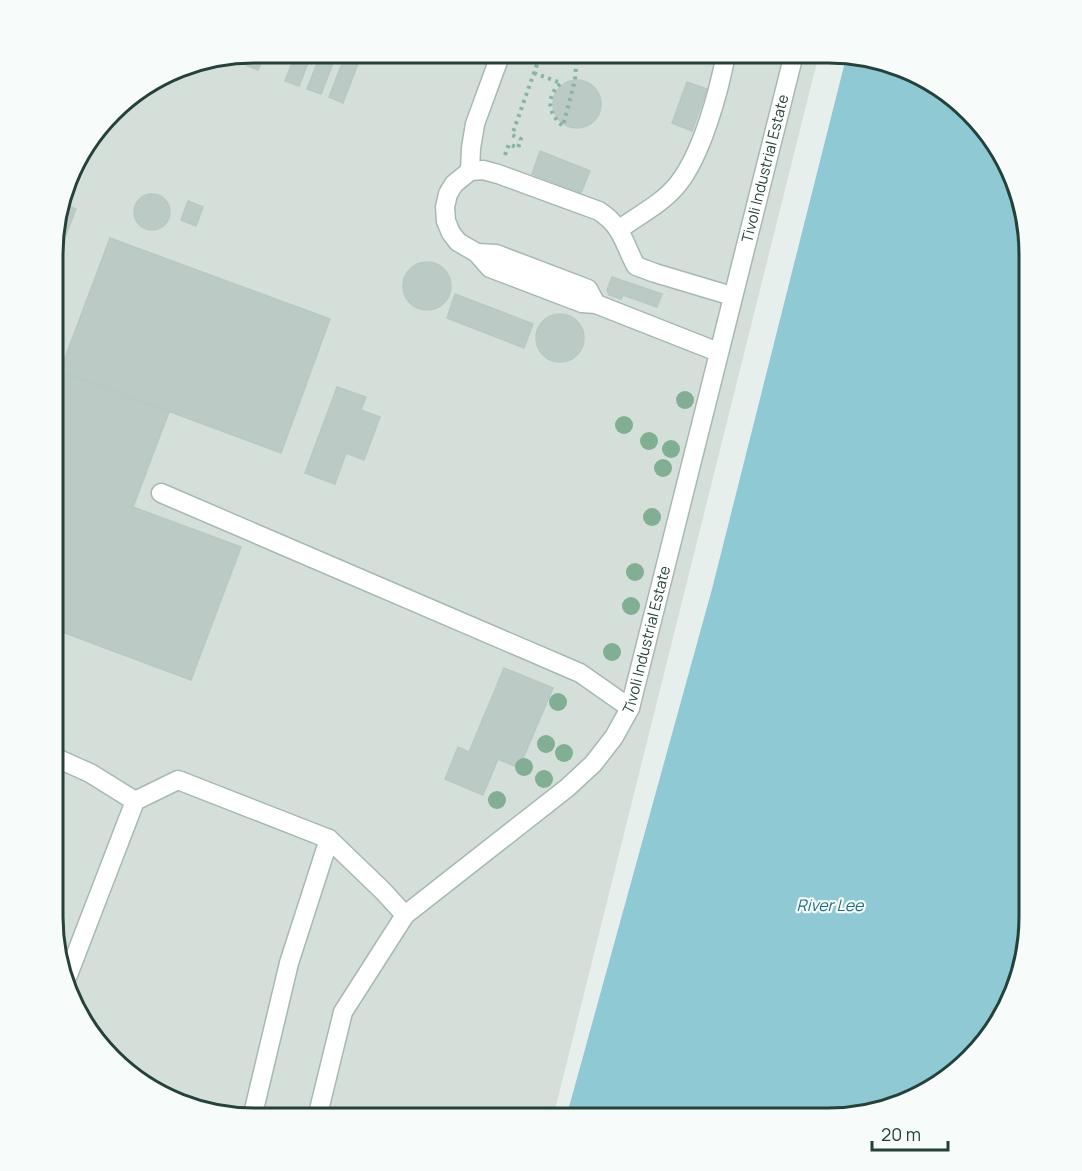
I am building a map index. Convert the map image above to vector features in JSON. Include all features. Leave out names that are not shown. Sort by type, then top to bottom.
[{"type":"lane","points":[[470,171],[475,124],[497,63]]},
{"type":"lane","points":[[620,229],[666,196],[687,171],[710,117],[724,63]]},
{"type":"lane","name":"Tivoli Industrial Estate","points":[[319,1108],[343,1012],[405,915],[567,788],[593,764],[630,708],[792,63]]},
{"type":"lane","points":[[718,352],[596,304],[582,303],[490,268],[477,253],[458,242],[451,233],[446,214],[448,194],[461,176],[470,171],[483,170],[498,174],[599,211],[620,229],[636,266],[732,296]]},
{"type":"lane","points":[[160,493],[580,673],[630,708]]},
{"type":"lane","points":[[63,762],[90,772],[135,801]]},
{"type":"lane","points":[[71,968],[135,801],[178,780],[329,839],[405,915]]},
{"type":"lane","points":[[254,1108],[289,963],[329,839]]},
{"type":"path","points":[[509,144],[518,148],[521,139],[512,135],[538,63]]},
{"type":"path","points":[[534,73],[561,83],[552,92],[549,104],[551,113],[563,126],[575,80],[576,63]]},
{"type":"shaded area","points":[[254,63],[817,63],[556,1108],[242,1108],[193,1098],[159,1082],[119,1052],[95,1023],[73,978],[63,929],[63,254],[70,205],[78,181],[95,148],[119,119],[159,89],[193,73],[229,65]]},
{"type":"water","name":"River Lee","points":[[844,64],[889,73],[934,95],[963,119],[987,148],[1009,193],[1019,242],[1019,929],[1009,978],[993,1012],[979,1033],[963,1052],[934,1076],[889,1098],[840,1108],[569,1108],[712,589]]},
{"type":"building","points":[[254,63],[261,63],[258,70],[244,64]]},
{"type":"building","points":[[292,63],[308,63],[299,86],[285,81]]},
{"type":"building","points":[[317,63],[333,63],[321,94],[307,89]]},
{"type":"building","points":[[342,63],[358,63],[343,103],[329,97]]},
{"type":"building","points":[[572,80],[582,80],[594,87],[601,99],[601,109],[594,121],[582,128],[572,128],[557,117],[553,109],[553,99],[564,84]]},
{"type":"building","points":[[687,82],[707,89],[692,131],[672,123]]},
{"type":"building","points":[[540,151],[590,171],[581,193],[532,174]]},
{"type":"building","points":[[152,194],[165,199],[170,212],[165,225],[152,230],[139,225],[134,212],[139,199]]},
{"type":"building","points":[[188,201],[203,207],[196,226],[181,220]]},
{"type":"building","points":[[70,206],[76,209],[64,240]]},
{"type":"building","points":[[110,238],[330,319],[281,453],[63,372],[63,363]]},
{"type":"building","points":[[422,262],[432,262],[444,269],[451,281],[451,291],[444,303],[432,310],[422,310],[407,299],[403,291],[403,281],[414,266]]},
{"type":"building","points":[[612,277],[662,294],[657,307],[623,295],[621,299],[609,295],[607,290]]},
{"type":"building","points":[[455,294],[533,324],[524,348],[447,318]]},
{"type":"building","points":[[555,314],[565,314],[577,321],[584,333],[584,343],[577,355],[565,362],[555,362],[540,351],[536,343],[536,333],[547,318]]},
{"type":"building","points":[[63,372],[169,412],[133,507],[241,547],[191,680],[63,632]]},
{"type":"building","points":[[337,387],[366,397],[361,410],[380,417],[364,460],[346,453],[335,484],[305,473]]},
{"type":"building","points":[[504,668],[553,688],[519,768],[498,759],[483,795],[445,779],[458,747],[469,752]]}]
